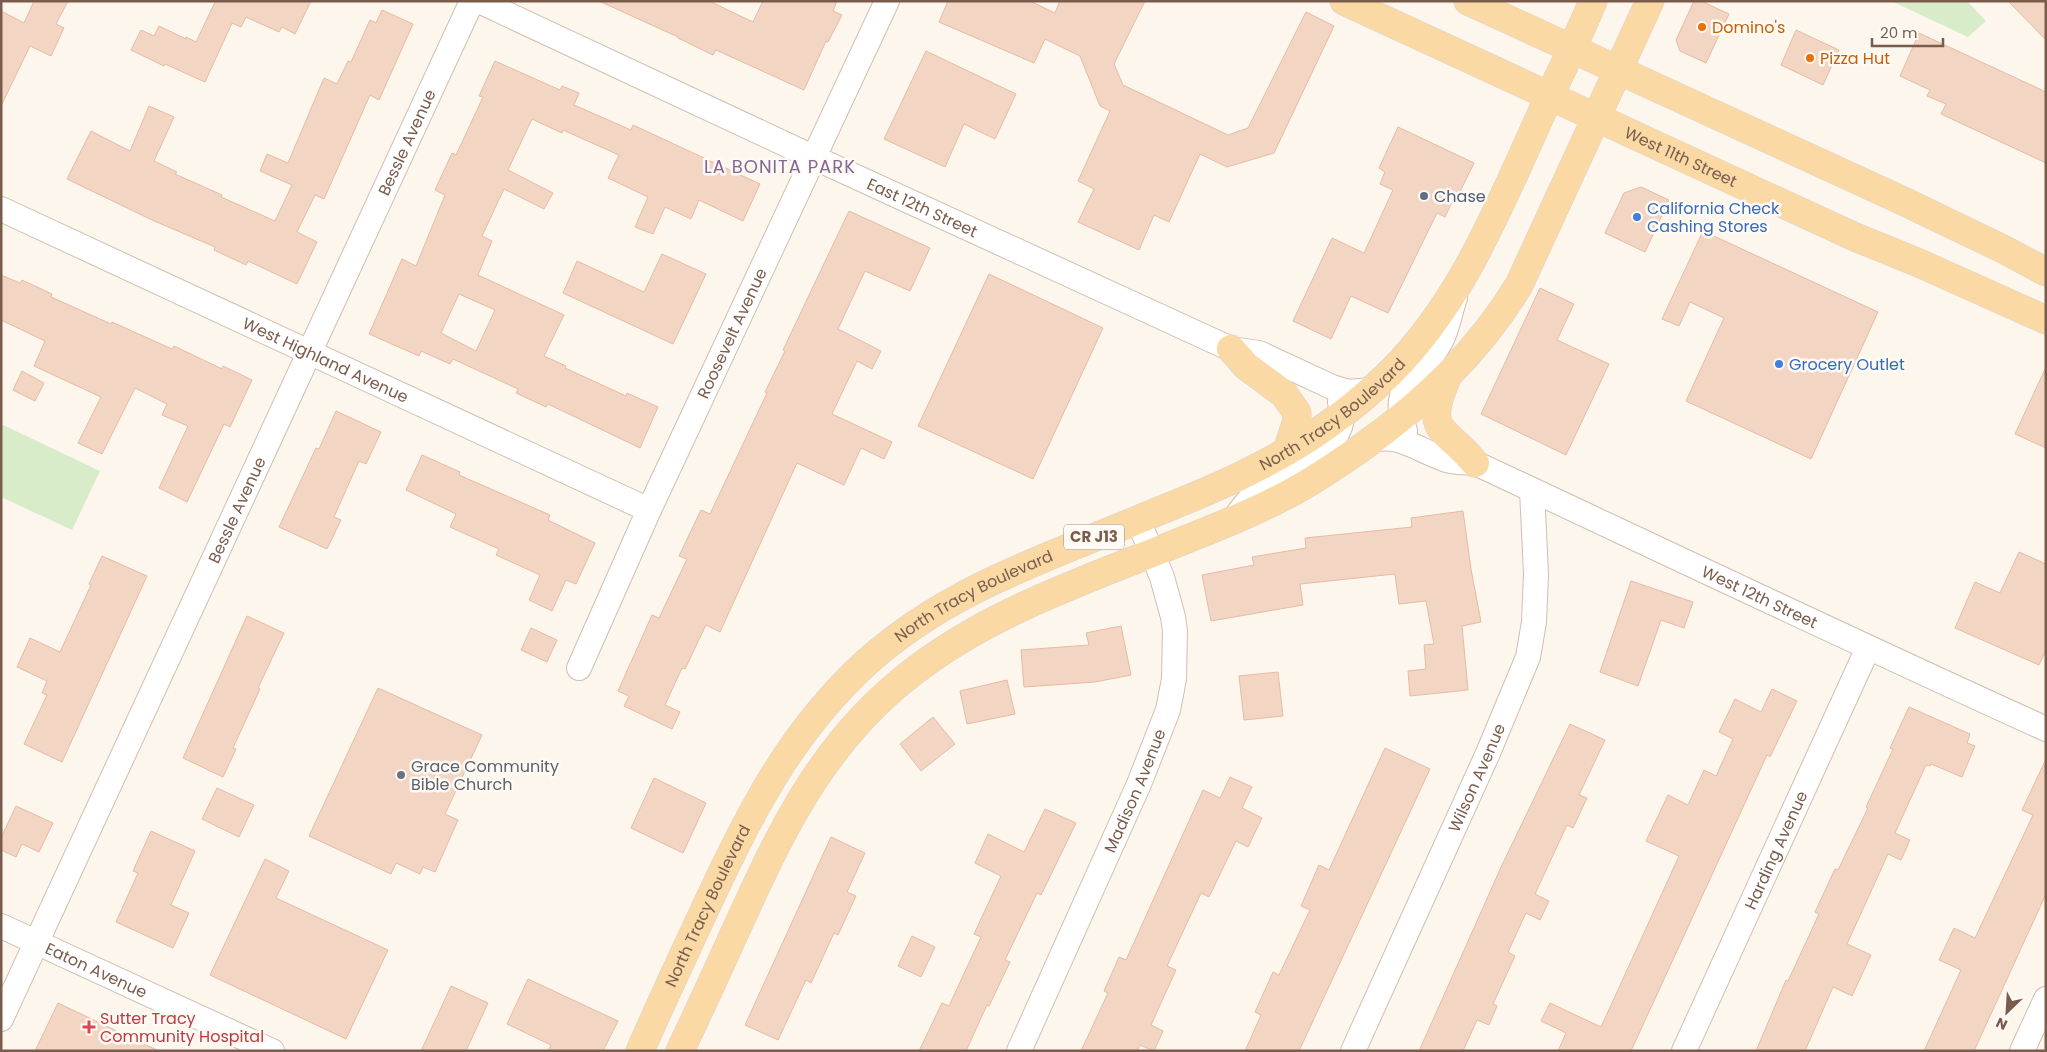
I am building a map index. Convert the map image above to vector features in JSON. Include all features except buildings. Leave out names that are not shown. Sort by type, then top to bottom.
[{"type":"main road","name":"West 11th Street","points":[[1344,1],[1855,237],[1919,263],[2046,320]]},
{"type":"main road","points":[[1468,1],[1909,204],[2046,272]]},
{"type":"main road","name":"North Tracy Boulevard","points":[[640,1051],[751,813],[789,750],[823,707],[882,649],[918,622],[961,596],[1021,566],[1138,520],[1229,481],[1286,451],[1342,413],[1371,390],[1409,352],[1430,328],[1459,284],[1484,238],[1593,1]]},
{"type":"main road","name":"North Tracy Boulevard","points":[[680,1051],[767,861],[790,816],[833,752],[868,712],[917,668],[972,632],[1031,602],[1233,520],[1295,491],[1402,418],[1446,380],[1491,328],[1519,285],[1650,1]]},
{"type":"main road","points":[[1232,349],[1246,366],[1284,394],[1296,413],[1294,430],[1286,451]]},
{"type":"main road","points":[[1446,380],[1438,400],[1436,414],[1439,427],[1475,463]]},
{"type":"street","name":"Bessle Avenue","points":[[1,1018],[472,1]]},
{"type":"street","name":"East 12th Street","points":[[479,1],[815,158],[1232,349],[1259,352],[1332,387],[1348,392],[1371,390]]},
{"type":"street","name":"Roosevelt Avenue","points":[[579,668],[650,510],[887,1]]},
{"type":"street","name":"West Highland Avenue","points":[[1,209],[650,510]]},
{"type":"street","points":[[1413,445],[1406,434],[1400,406],[1405,386],[1439,345],[1459,284]]},
{"type":"street","points":[[1233,520],[1264,486],[1305,462],[1335,439],[1341,428],[1342,413],[1338,397],[1332,387]]},
{"type":"street","points":[[1370,441],[1388,437],[1399,439],[1445,460],[1475,463]]},
{"type":"street","name":"West 12th Street","points":[[1475,463],[1868,648],[2046,729]]},
{"type":"street","name":"Wilson Avenue","points":[[1353,1051],[1488,753],[1528,657],[1534,622],[1536,574],[1532,490]]},
{"type":"street","name":"Madison Avenue","points":[[1019,1051],[1139,784],[1168,710],[1174,679],[1175,631],[1168,597],[1138,520]]},
{"type":"street","name":"Harding Avenue","points":[[1684,1051],[1868,648]]},
{"type":"street","name":"Eaton Avenue","points":[[1,926],[272,1051]]},
{"type":"street","points":[[2022,1051],[2046,999]]},
{"type":"green space","points":[[1891,1],[1967,1],[1986,21],[1968,37]]},
{"type":"green space","points":[[1,424],[100,471],[72,530],[1,497]]},
{"type":"place","name":"Domino's","points":[[1702,27]]},
{"type":"place","name":"Pizza Hut","points":[[1810,58]]},
{"type":"place","name":"Chase","points":[[1424,196]]},
{"type":"place","name":"California Check Cashing Stores","points":[[1637,217]]},
{"type":"place","name":"Grocery Outlet","points":[[1779,364]]},
{"type":"place","name":"Grace Community Bible Church","points":[[401,775]]},
{"type":"place","name":"Sutter Tracy Community Hospital","points":[[89,1027]]},
{"type":"district","name":"LA BONITA PARK","points":[[780,167]]}]
